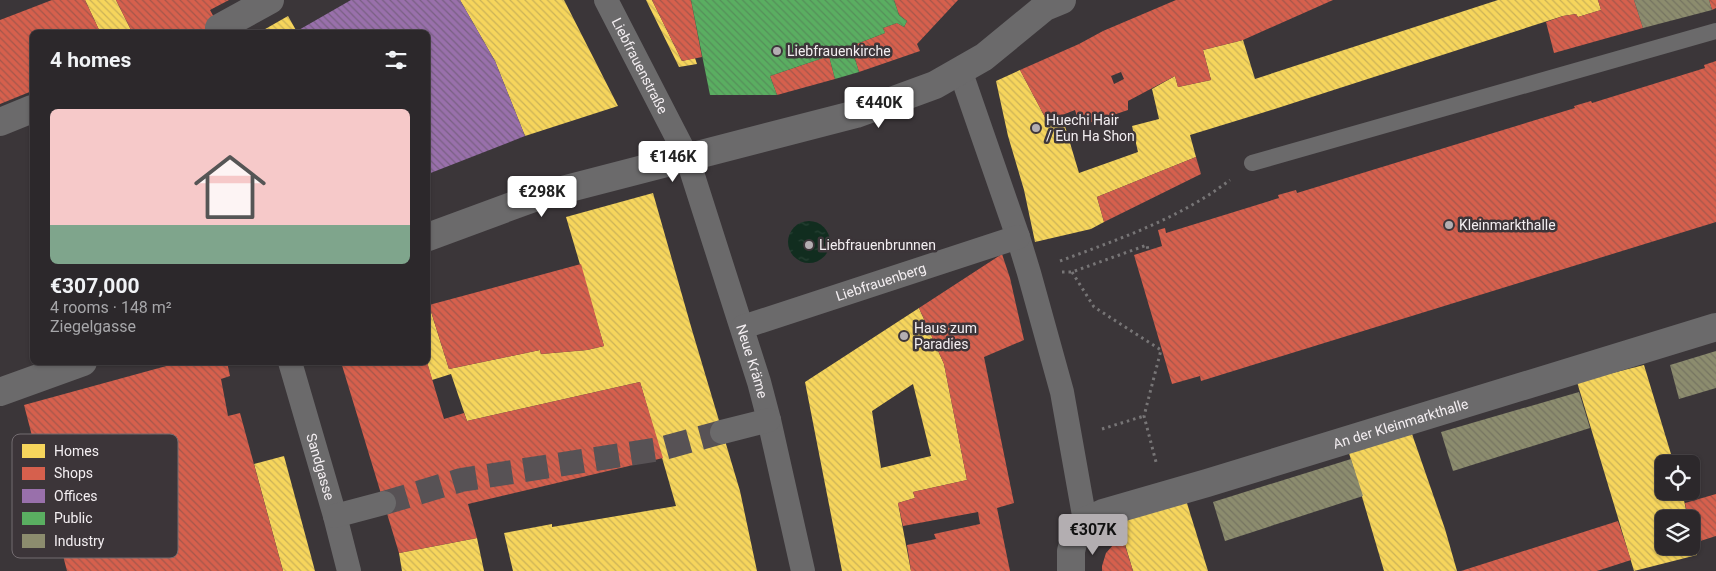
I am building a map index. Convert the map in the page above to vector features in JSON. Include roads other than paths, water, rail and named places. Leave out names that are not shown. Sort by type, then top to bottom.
[{"type":"street","points":[[219,28],[270,0]]},
{"type":"street","name":"Liebfrauenstraße","points":[[606,0],[687,157]]},
{"type":"street","points":[[430,236],[539,196],[856,114],[935,85],[984,57],[1049,2]]},
{"type":"street","points":[[960,70],[1020,242],[1062,392],[1071,439],[1080,528],[1072,551],[1072,571]]},
{"type":"street","points":[[0,122],[30,110]]},
{"type":"street","name":"Neue Kräme","points":[[687,157],[742,327],[769,420],[803,571]]},
{"type":"street","name":"Liebfrauenberg","points":[[742,327],[1020,242]]},
{"type":"street","name":"An der Kleinmarkthalle","points":[[1080,528],[1103,513],[1716,327]]},
{"type":"street","points":[[0,392],[76,365]]},
{"type":"street","name":"Sandgasse","points":[[291,365],[349,571]]},
{"type":"street","points":[[722,432],[769,420]]},
{"type":"street","points":[[335,516],[384,503]]},
{"type":"lane","points":[[1252,163],[1716,31]]},
{"type":"water","name":"Liebfrauenbrunnen","points":[[813,221],[821,224],[827,230],[830,242],[827,254],[821,260],[805,263],[797,260],[791,254],[788,238],[791,230],[797,224]]},
{"type":"tunnel","points":[[384,503],[461,480],[660,449],[722,432]]},
{"type":"place","name":"Liebfrauenkirche","points":[[777,51]]},
{"type":"place","name":"Huechi Hair / Eun Ha Shon","points":[[1036,128]]},
{"type":"place","name":"Kleinmarkthalle","points":[[1449,225]]},
{"type":"place","name":"Liebfrauenbrunnen","points":[[809,245]]},
{"type":"place","name":"Haus zum Paradies","points":[[904,336]]}]
